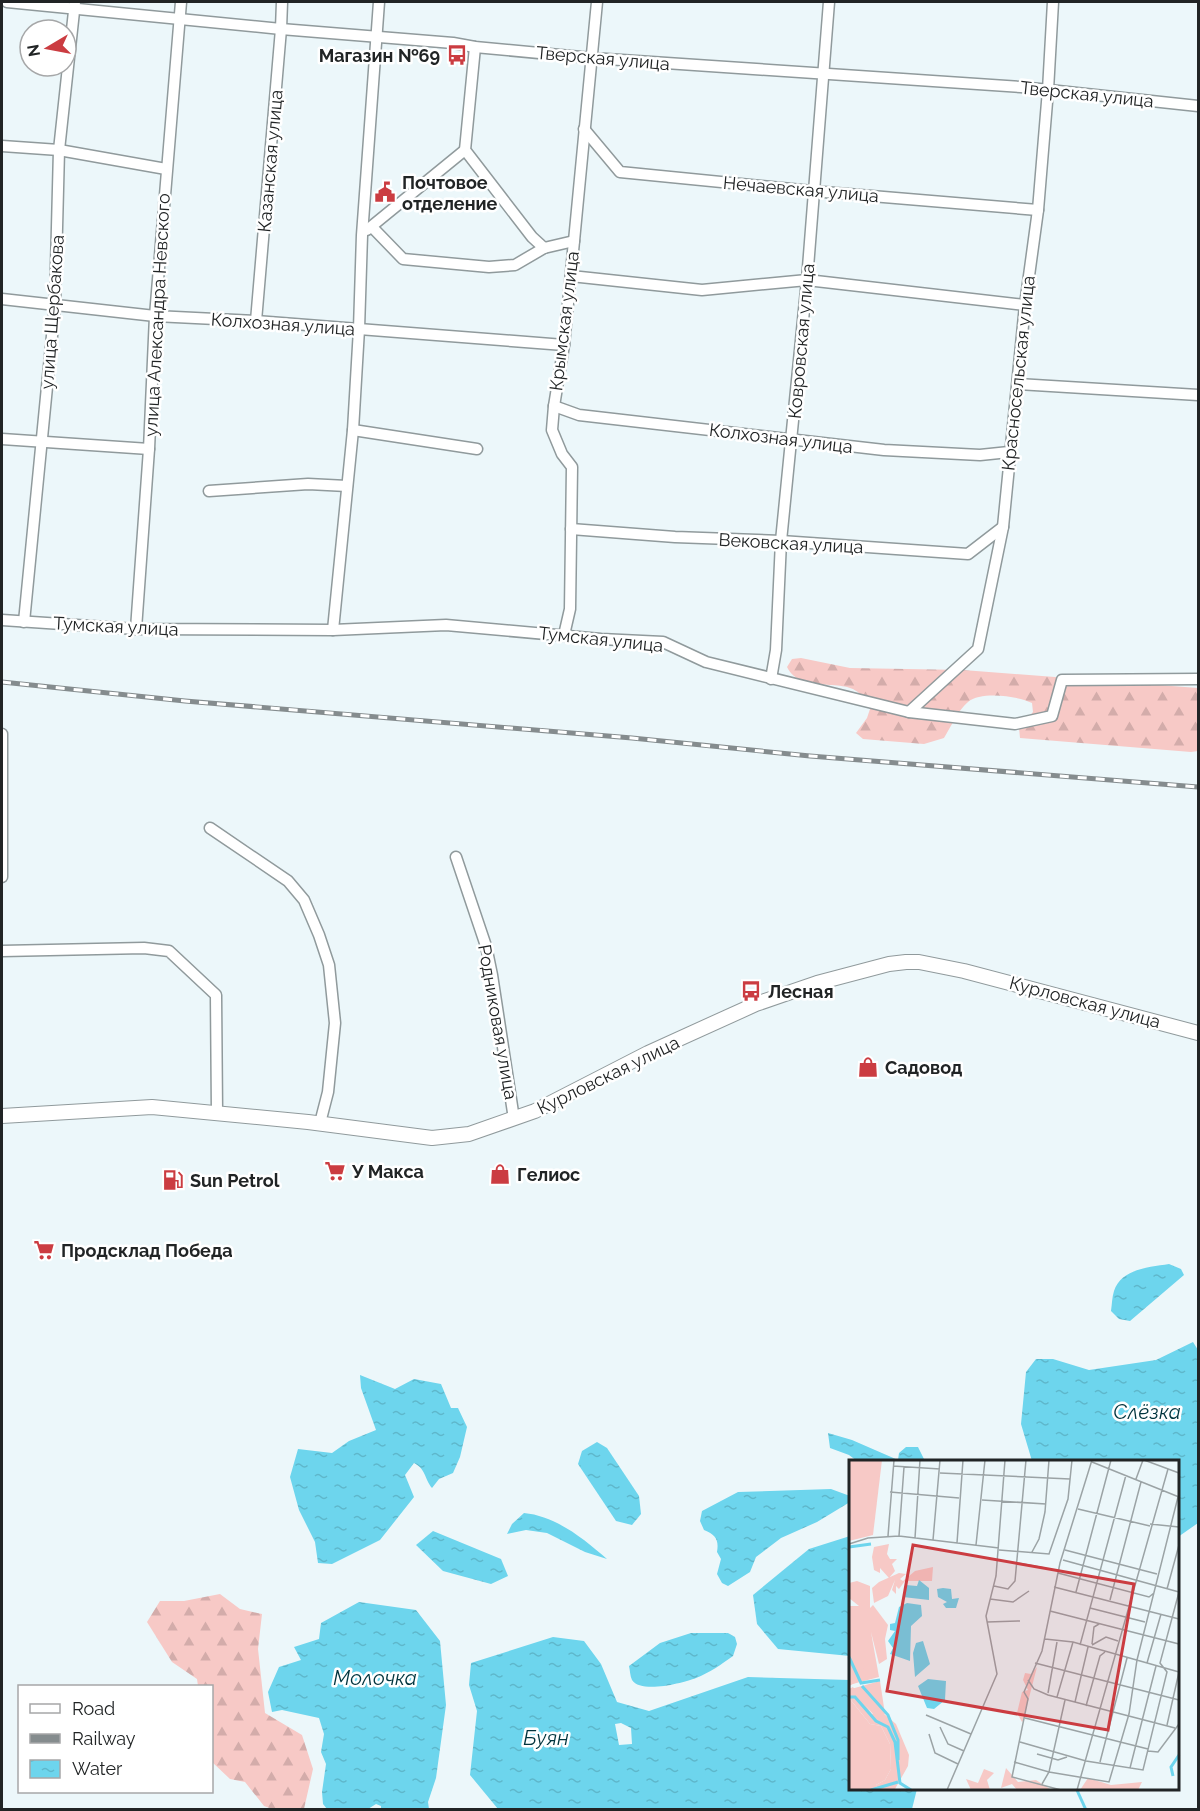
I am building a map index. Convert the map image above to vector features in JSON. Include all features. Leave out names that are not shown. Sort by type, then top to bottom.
[{"type":"main road","name":"Курловская улица","points":[[2,1116],[137,1107],[217,1112],[432,1138],[469,1134],[535,1111],[648,1053],[756,1004],[817,983],[889,964],[919,962],[964,971],[1198,1033]]},
{"type":"street","name":"Тверская улица","points":[[8,2],[75,5],[281,29],[377,35],[592,58],[1048,90],[1198,106]]},
{"type":"street","name":"улица Александра Невского","points":[[136,629],[150,449],[155,316],[181,2]]},
{"type":"street","name":"Казанская улица","points":[[256,321],[282,2]]},
{"type":"street","points":[[333,630],[352,430],[359,329],[362,234],[379,2]]},
{"type":"street","name":"Крымская улица","points":[[564,635],[570,609],[572,467],[562,454],[552,430],[564,345],[597,2]]},
{"type":"street","name":"Ковровская улица","points":[[771,679],[776,650],[781,541],[807,280],[812,191],[829,2]]},
{"type":"street","name":"Красносельская улица","points":[[909,712],[978,649],[1003,527],[1025,305],[1038,210],[1053,2]]},
{"type":"street","name":"улица Щербакова","points":[[24,622],[55,305],[58,150],[75,5]]},
{"type":"street","points":[[475,47],[465,150],[532,237],[544,248]]},
{"type":"street","name":"Нечаевская улица","points":[[584,129],[620,172],[1038,210]]},
{"type":"street","points":[[2,146],[58,150],[166,169]]},
{"type":"street","points":[[362,234],[465,150]]},
{"type":"street","points":[[372,226],[403,259],[489,267],[515,265],[544,248],[574,241]]},
{"type":"street","points":[[571,276],[702,290],[807,280],[1025,305]]},
{"type":"street","name":"Колхозная улица","points":[[2,299],[155,316],[256,321],[564,345]]},
{"type":"street","points":[[1018,384],[1198,395]]},
{"type":"street","name":"Колхозная улица","points":[[554,406],[579,415],[884,450],[980,455],[1009,452]]},
{"type":"street","points":[[352,430],[477,449]]},
{"type":"street","points":[[2,439],[150,449]]},
{"type":"street","points":[[209,491],[308,484],[347,486]]},
{"type":"street","name":"Вековская улица","points":[[571,529],[968,554],[1003,527]]},
{"type":"street","name":"Тумская улица","points":[[2,620],[136,629],[333,630],[446,626],[663,642],[706,662],[909,712],[1015,724],[1052,716],[1062,680],[1198,679]]},
{"type":"street","points":[[2,734],[2,877]]},
{"type":"street","points":[[210,828],[288,881],[304,900],[319,935],[329,965],[334,1023],[328,1092],[321,1123]]},
{"type":"street","name":"Родниковая улица","points":[[456,857],[486,945],[514,1119]]},
{"type":"street","points":[[2,951],[144,948],[169,951],[216,995],[217,1112]]},
{"type":"green space","points":[[801,658],[850,668],[963,670],[1198,688],[1198,751],[1020,738],[1019,728],[1033,712],[1032,703],[1018,698],[1000,696],[974,699],[964,705],[944,738],[924,744],[863,739],[856,733],[867,718],[870,709],[862,696],[852,688],[811,683],[793,676],[787,667],[792,659]]},
{"type":"green space","points":[[220,1594],[240,1609],[262,1614],[258,1649],[265,1713],[302,1735],[313,1769],[304,1809],[272,1809],[264,1806],[245,1782],[230,1779],[213,1763],[213,1685],[198,1685],[197,1679],[172,1662],[147,1622],[160,1601],[184,1601]]},
{"type":"water","points":[[1169,1264],[1181,1269],[1184,1275],[1130,1321],[1119,1319],[1111,1311],[1114,1291],[1123,1278],[1137,1270]]},
{"type":"water","name":"Слёзка","points":[[1193,1342],[1198,1350],[1198,1523],[1179,1536],[1179,1460],[1032,1460],[1021,1424],[1026,1372],[1036,1359],[1053,1359],[1089,1370],[1156,1360]]},
{"type":"water","points":[[360,1375],[395,1389],[414,1379],[441,1384],[451,1408],[458,1408],[467,1427],[460,1457],[453,1473],[439,1479],[432,1488],[423,1471],[414,1463],[405,1475],[414,1497],[380,1540],[332,1564],[318,1563],[315,1542],[299,1510],[290,1477],[298,1449],[332,1453],[349,1441],[376,1430],[361,1388]]},
{"type":"water","points":[[828,1433],[852,1440],[898,1460],[856,1460],[830,1448]]},
{"type":"water","points":[[597,1442],[607,1448],[639,1496],[641,1514],[632,1525],[616,1521],[578,1464],[582,1451]]},
{"type":"water","points":[[906,1447],[918,1447],[924,1460],[898,1460],[899,1453]]},
{"type":"water","points":[[831,1489],[849,1496],[849,1503],[817,1522],[781,1538],[756,1557],[750,1572],[728,1586],[722,1583],[717,1574],[721,1559],[717,1552],[717,1541],[714,1536],[704,1530],[700,1521],[702,1511],[738,1492]]},
{"type":"water","points":[[524,1513],[558,1524],[579,1536],[607,1559],[585,1552],[547,1533],[526,1530],[507,1534],[512,1524]]},
{"type":"water","points":[[433,1531],[501,1559],[508,1576],[491,1584],[443,1571],[416,1545]]},
{"type":"water","points":[[849,1536],[849,1656],[778,1649],[757,1624],[753,1595],[809,1549]]},
{"type":"water","name":"Молочка","points":[[359,1602],[416,1610],[440,1641],[446,1705],[436,1778],[428,1802],[429,1809],[381,1809],[381,1806],[376,1804],[368,1809],[327,1809],[323,1804],[322,1792],[326,1764],[321,1752],[324,1734],[319,1718],[282,1710],[272,1712],[268,1692],[279,1667],[301,1660],[294,1647],[319,1639],[321,1623]]},
{"type":"water","points":[[691,1633],[728,1633],[735,1637],[737,1644],[733,1656],[706,1674],[682,1682],[653,1687],[637,1684],[632,1680],[629,1666],[660,1643]]},
{"type":"water","name":"Буян","points":[[553,1637],[584,1641],[601,1664],[617,1702],[649,1711],[748,1677],[849,1680],[849,1790],[917,1790],[912,1809],[498,1809],[470,1775],[477,1711],[469,1685],[471,1663]],"holes":[[[621,1723],[631,1728],[632,1744],[619,1745],[615,1724]]]},
{"type":"waterway","points":[[1077,1790],[1086,1810]]},
{"type":"railway","points":[[2,682],[185,701],[632,738],[810,756],[1198,787]]},
{"type":"place","name":"Магазин №69","points":[[457,55]]},
{"type":"place","name":"Почтовое отделение","points":[[385,192]]},
{"type":"place","name":"Лесная","points":[[751,991]]},
{"type":"place","name":"Садовод","points":[[868,1067]]},
{"type":"place","name":"У Макса","points":[[335,1171]]},
{"type":"place","name":"Гелиос","points":[[500,1174]]},
{"type":"place","name":"Sun Petrol","points":[[173,1180]]},
{"type":"place","name":"Продсклад Победа","points":[[44,1250]]}]
